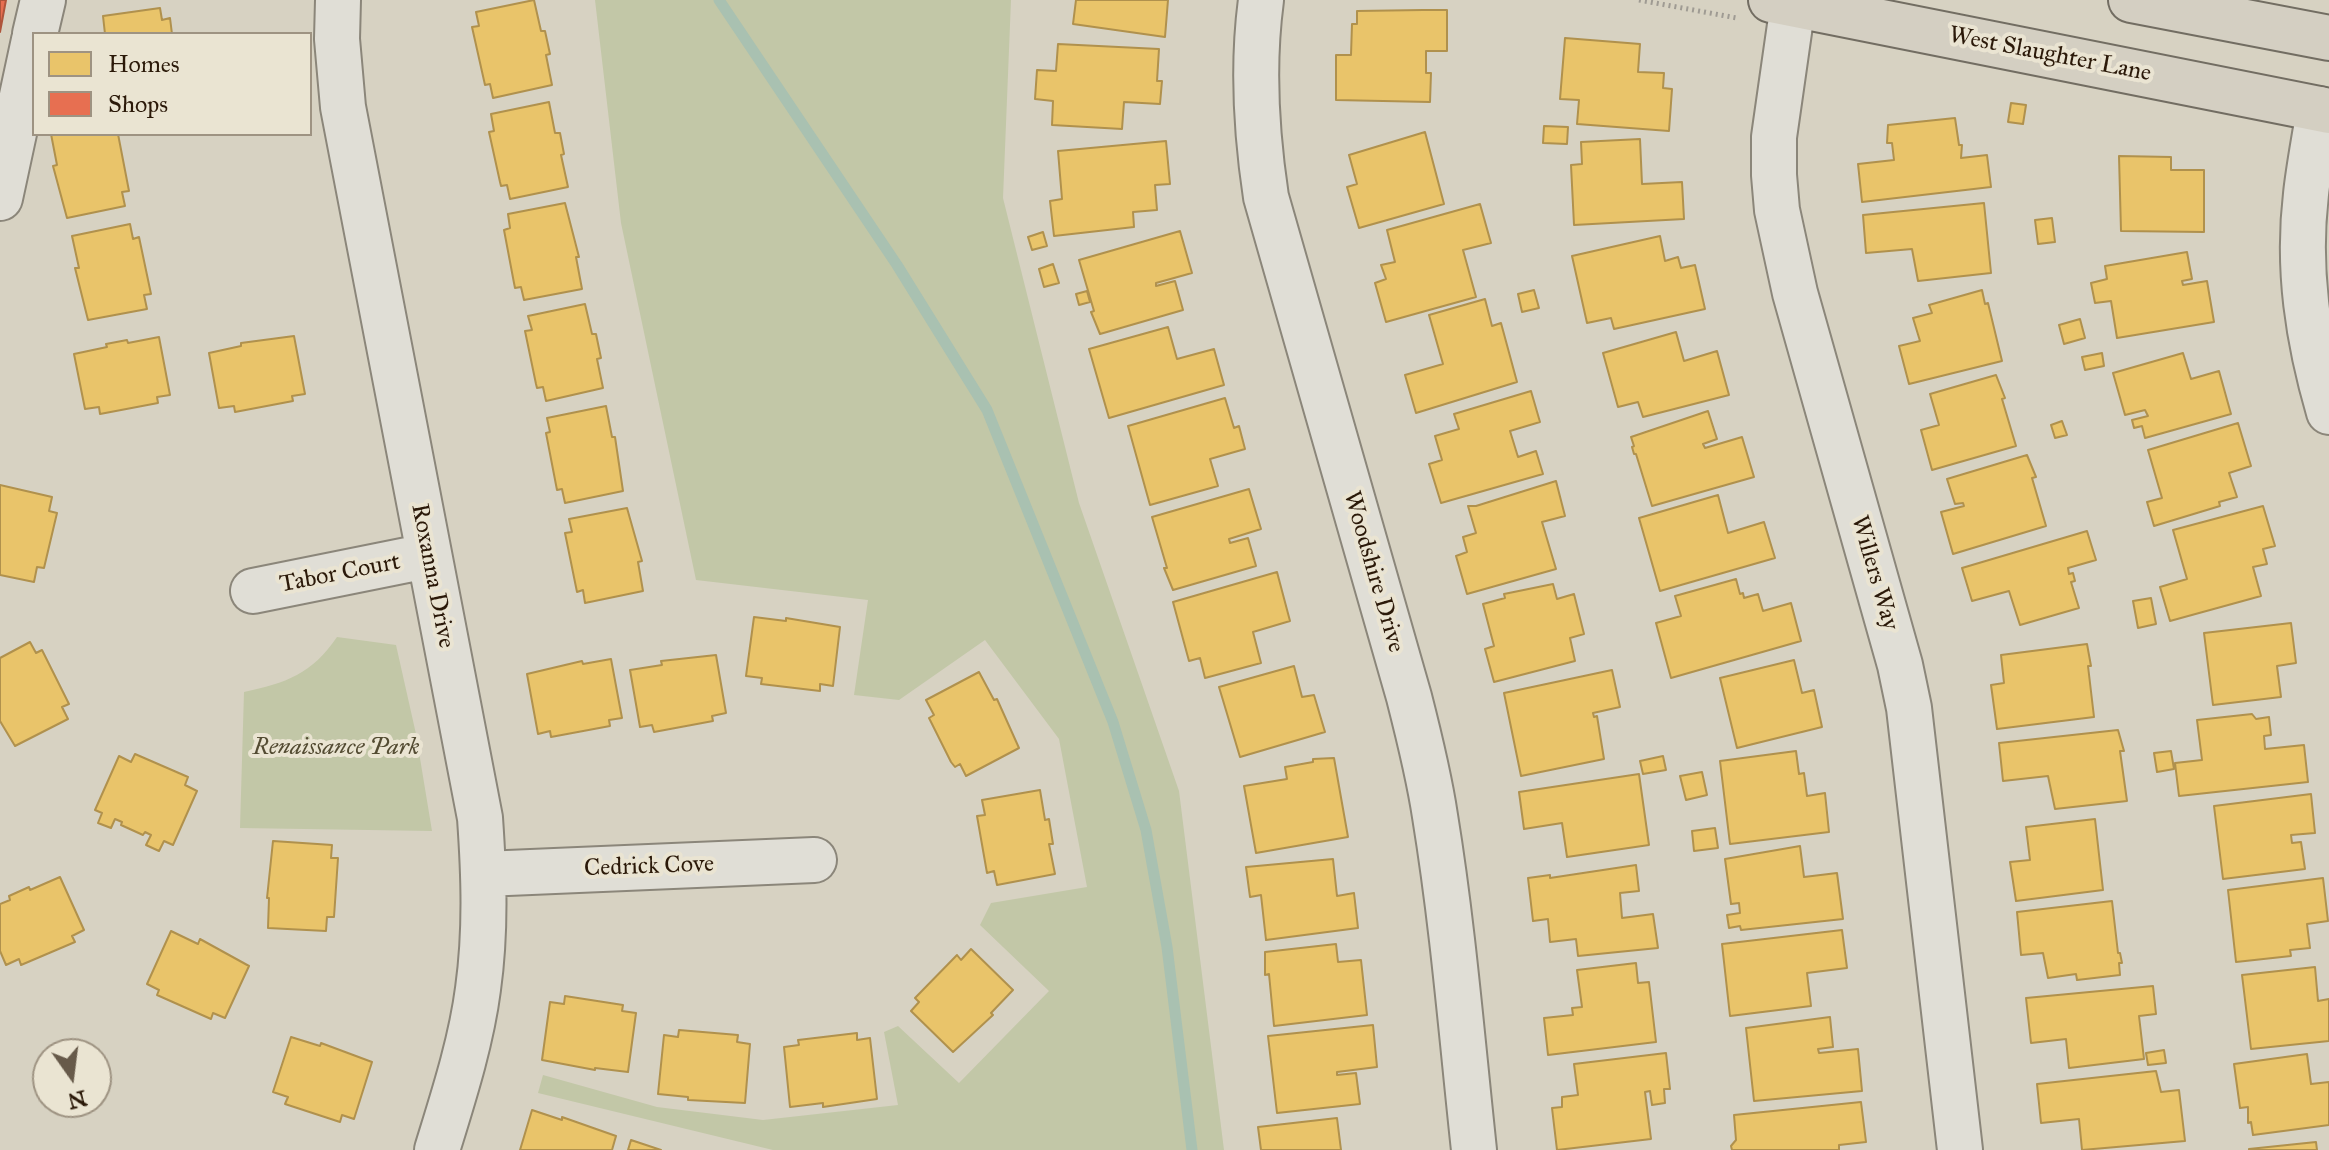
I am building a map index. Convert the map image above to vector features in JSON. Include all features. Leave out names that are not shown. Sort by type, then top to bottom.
[{"type":"main road","points":[[2131,0],[2185,5],[2329,38]]},
{"type":"main road","name":"West Slaughter Lane","points":[[1782,2],[2324,110]]},
{"type":"street","points":[[35,32],[43,0]]},
{"type":"street","name":"Roxanna Drive","points":[[338,0],[337,39],[343,107],[427,556],[480,818],[484,932],[478,992],[466,1048],[437,1150]]},
{"type":"street","name":"Woodshire Drive","points":[[1261,0],[1255,113],[1266,197],[1405,681],[1423,756],[1441,857],[1474,1150]]},
{"type":"street","name":"Willers Way","points":[[1782,2],[1774,137],[1777,210],[1795,293],[1900,665],[1909,708],[1960,1150]]},
{"type":"street","points":[[0,198],[32,49]]},
{"type":"street","points":[[2324,110],[2306,195],[2302,256],[2306,314],[2314,360],[2329,412]]},
{"type":"street","name":"Tabor Court","points":[[253,591],[427,556]]},
{"type":"street","name":"Cedrick Cove","points":[[484,874],[814,860]]},
{"type":"path","points":[[1639,0],[1727,16]]},
{"type":"green space","points":[[595,0],[1011,0],[1003,198],[1079,503],[1179,791],[1224,1150],[773,1150],[538,1093],[543,1075],[657,1107],[763,1120],[898,1105],[884,1032],[898,1026],[959,1083],[1049,991],[980,925],[991,903],[1087,887],[1059,739],[985,640],[899,700],[854,695],[868,600],[696,580],[621,223]]},
{"type":"green space","name":"Renaissance Park","points":[[337,637],[396,645],[416,734],[432,831],[240,828],[244,692],[297,675],[318,660]]},
{"type":"building: Homes","points":[[534,0],[550,54],[546,55],[552,85],[493,98],[490,84],[485,85],[472,27],[479,26],[476,12]]},
{"type":"building: Homes","points":[[1076,0],[1168,0],[1165,37],[1073,24]]},
{"type":"building: Homes","points":[[160,8],[162,20],[170,18],[172,32],[105,32],[103,16]]},
{"type":"building: Homes","points":[[1447,10],[1447,51],[1426,51],[1426,73],[1431,73],[1430,102],[1336,100],[1336,55],[1351,55],[1352,24],[1357,24],[1357,11]]},
{"type":"building: Homes","points":[[1565,38],[1640,44],[1638,72],[1664,73],[1663,88],[1672,89],[1669,131],[1577,124],[1579,100],[1560,99]]},
{"type":"building: Homes","points":[[1058,44],[1159,49],[1157,81],[1162,81],[1160,104],[1124,102],[1122,129],[1052,125],[1053,101],[1035,99],[1037,70],[1056,71]]},
{"type":"building: Homes","points":[[549,102],[555,133],[560,133],[568,187],[510,199],[507,185],[501,186],[500,182],[489,132],[494,131],[491,114]]},
{"type":"building: Homes","points":[[2011,103],[2026,105],[2023,124],[2008,122]]},
{"type":"building: Homes","points":[[1955,118],[1959,145],[1962,145],[1961,158],[1987,155],[1991,187],[1862,202],[1858,164],[1894,160],[1892,143],[1887,143],[1888,125]]},
{"type":"building: Homes","points":[[1544,126],[1568,127],[1567,144],[1543,143]]},
{"type":"building: Homes","points":[[1425,132],[1444,204],[1359,228],[1347,187],[1357,184],[1349,155]]},
{"type":"building: Homes","points":[[51,136],[118,136],[129,191],[122,192],[125,206],[67,218],[53,166],[57,165]]},
{"type":"building: Homes","points":[[1640,139],[1642,184],[1682,182],[1684,219],[1574,225],[1571,165],[1582,164],[1581,142]]},
{"type":"building: Homes","points":[[1166,141],[1170,184],[1155,185],[1157,210],[1133,212],[1134,227],[1054,236],[1050,201],[1062,199],[1058,151]]},
{"type":"building: Homes","points":[[2119,156],[2171,157],[2171,170],[2204,170],[2204,232],[2121,231]]},
{"type":"building: Homes","points":[[565,203],[579,257],[576,257],[582,289],[524,300],[521,287],[515,288],[504,230],[510,228],[508,214]]},
{"type":"building: Homes","points":[[1984,203],[1991,273],[1918,281],[1912,249],[1866,253],[1863,215]]},
{"type":"building: Homes","points":[[1480,204],[1491,243],[1463,250],[1476,297],[1386,322],[1375,283],[1386,279],[1381,265],[1395,262],[1387,230]]},
{"type":"building: Homes","points":[[2052,218],[2055,242],[2038,244],[2035,220]]},
{"type":"building: Homes","points":[[130,224],[133,239],[139,237],[151,294],[144,295],[147,309],[88,320],[75,268],[79,268],[72,236]]},
{"type":"building: Homes","points":[[1180,231],[1192,273],[1156,283],[1156,286],[1175,281],[1183,310],[1100,334],[1091,312],[1094,311],[1079,260]]},
{"type":"building: Homes","points":[[1043,232],[1047,246],[1032,250],[1028,237]]},
{"type":"building: Homes","points":[[1660,236],[1665,261],[1678,257],[1681,268],[1695,265],[1705,309],[1614,329],[1611,318],[1587,323],[1572,256]]},
{"type":"building: Homes","points":[[2187,252],[2192,279],[2182,281],[2183,285],[2207,281],[2214,322],[2117,338],[2111,301],[2095,303],[2091,283],[2107,279],[2105,266]]},
{"type":"building: Homes","points":[[1053,264],[1059,283],[1044,287],[1039,269]]},
{"type":"building: Homes","points":[[1534,290],[1539,308],[1522,312],[1518,294]]},
{"type":"building: Homes","points":[[1982,290],[2002,361],[1909,384],[1899,346],[1920,341],[1913,318],[1932,313],[1929,305]]},
{"type":"building: Homes","points":[[1087,291],[1090,302],[1079,305],[1076,294]]},
{"type":"building: Homes","points":[[1485,299],[1492,326],[1501,323],[1517,382],[1416,413],[1405,375],[1443,364],[1429,315]]},
{"type":"building: Homes","points":[[585,304],[592,334],[596,334],[603,388],[546,401],[543,387],[537,388],[536,384],[525,331],[532,330],[528,316]]},
{"type":"building: Homes","points":[[2080,319],[2085,338],[2064,344],[2059,325]]},
{"type":"building: Homes","points":[[1168,327],[1177,359],[1214,349],[1224,385],[1109,418],[1089,349]]},
{"type":"building: Homes","points":[[1676,332],[1684,361],[1717,351],[1729,395],[1643,417],[1638,402],[1618,407],[1603,353]]},
{"type":"building: Homes","points":[[294,336],[305,394],[292,396],[293,401],[235,412],[234,406],[219,408],[209,353],[241,346],[241,343]]},
{"type":"building: Homes","points":[[159,337],[170,395],[157,397],[158,403],[100,414],[99,407],[85,409],[74,354],[107,347],[106,344]]},
{"type":"building: Homes","points":[[2102,353],[2104,366],[2085,370],[2082,357]]},
{"type":"building: Homes","points":[[2183,353],[2191,379],[2219,371],[2231,414],[2145,438],[2142,426],[2134,428],[2132,420],[2148,416],[2145,410],[2125,415],[2113,373]]},
{"type":"building: Homes","points":[[1996,375],[2005,398],[2002,399],[2016,446],[1932,470],[1921,430],[1939,425],[1930,394]]},
{"type":"building: Homes","points":[[1531,391],[1540,422],[1510,431],[1518,457],[1536,451],[1543,474],[1441,503],[1429,464],[1442,460],[1435,436],[1459,429],[1454,414]]},
{"type":"building: Homes","points":[[1225,398],[1234,428],[1239,426],[1245,449],[1210,459],[1218,486],[1150,505],[1128,426]]},
{"type":"building: Homes","points":[[606,406],[612,437],[615,437],[623,491],[565,503],[562,489],[557,490],[546,433],[550,432],[547,418]]},
{"type":"building: Homes","points":[[1708,411],[1717,439],[1703,444],[1705,448],[1742,437],[1754,477],[1652,506],[1631,437]]},
{"type":"building: Homes","points":[[2062,421],[2067,435],[2055,438],[2051,425]]},
{"type":"building: Homes","points":[[2238,423],[2251,466],[2229,473],[2237,497],[2219,502],[2220,506],[2154,526],[2147,502],[2162,498],[2148,450]]},
{"type":"building: Homes","points":[[2027,455],[2036,477],[2032,478],[2046,526],[1953,554],[1941,512],[1964,506],[1963,503],[1955,504],[1947,479]]},
{"type":"building: Homes","points":[[1556,481],[1565,516],[1542,522],[1556,569],[1467,594],[1456,556],[1467,552],[1463,537],[1476,533],[1468,506]]},
{"type":"building: Homes","points":[[0,485],[52,497],[49,511],[57,513],[44,568],[37,567],[34,582],[0,575]]},
{"type":"building: Homes","points":[[1249,489],[1261,529],[1229,539],[1230,543],[1248,538],[1256,566],[1173,590],[1164,568],[1167,568],[1152,517]]},
{"type":"building: Homes","points":[[1718,495],[1728,533],[1764,522],[1775,558],[1660,591],[1639,518]]},
{"type":"building: Homes","points":[[2263,506],[2275,546],[2263,549],[2267,564],[2253,567],[2261,596],[2170,621],[2160,587],[2187,579],[2173,530]]},
{"type":"building: Homes","points":[[627,508],[642,561],[638,562],[643,591],[585,603],[583,590],[577,592],[565,533],[572,532],[569,519]]},
{"type":"building: Homes","points":[[2087,531],[2096,560],[2068,568],[2069,574],[2073,573],[2075,581],[2071,582],[2079,608],[2020,625],[2009,591],[1972,601],[1962,568]]},
{"type":"building: Homes","points":[[1277,572],[1290,621],[1253,632],[1261,663],[1205,678],[1200,658],[1189,661],[1173,602]]},
{"type":"building: Homes","points":[[1736,579],[1744,598],[1758,594],[1763,611],[1791,603],[1801,641],[1671,678],[1656,623],[1681,616],[1675,596]]},
{"type":"building: Homes","points":[[1553,584],[1557,599],[1574,594],[1584,634],[1570,638],[1575,661],[1494,682],[1485,649],[1494,646],[1483,604],[1505,598],[1504,594]]},
{"type":"building: Homes","points":[[2151,598],[2156,624],[2138,628],[2133,601]]},
{"type":"building: Homes","points":[[754,617],[786,621],[786,618],[840,627],[833,686],[820,684],[820,691],[761,684],[762,678],[746,676]]},
{"type":"building: Homes","points":[[2291,623],[2296,663],[2277,666],[2281,697],[2213,705],[2204,633]]},
{"type":"building: Homes","points":[[30,642],[36,653],[42,650],[69,704],[62,707],[68,719],[15,746],[0,721],[0,658]]},
{"type":"building: Homes","points":[[2087,644],[2094,717],[1997,729],[1991,685],[2004,683],[2001,655]]},
{"type":"building: Homes","points":[[716,655],[726,713],[712,716],[713,721],[654,732],[652,725],[640,727],[630,670],[662,665],[661,661]]},
{"type":"building: Homes","points":[[611,659],[622,718],[609,720],[610,726],[551,737],[550,731],[538,734],[527,674],[582,661],[583,664]]},
{"type":"building: Homes","points":[[1794,660],[1802,693],[1814,690],[1822,727],[1737,748],[1720,678]]},
{"type":"building: Homes","points":[[1294,666],[1302,697],[1314,695],[1325,732],[1240,757],[1219,687]]},
{"type":"building: Homes","points":[[1612,670],[1620,707],[1593,713],[1594,717],[1597,716],[1604,759],[1521,776],[1504,693]]},
{"type":"building: Homes","points":[[979,672],[994,700],[997,699],[1019,748],[966,776],[960,764],[955,767],[951,762],[929,718],[934,715],[926,700]]},
{"type":"building: Homes","points":[[2252,714],[2256,719],[2269,717],[2271,735],[2264,736],[2265,749],[2304,745],[2308,782],[2179,796],[2175,763],[2202,760],[2197,720]]},
{"type":"building: Homes","points":[[2118,730],[2124,751],[2120,751],[2127,801],[2055,809],[2048,776],[2003,781],[1999,743]]},
{"type":"building: Homes","points":[[1796,751],[1799,774],[1804,773],[1807,796],[1825,793],[1829,832],[1730,844],[1720,761]]},
{"type":"building: Homes","points":[[2171,751],[2174,769],[2157,772],[2154,753]]},
{"type":"building: Homes","points":[[135,754],[188,777],[185,785],[197,791],[173,845],[164,841],[159,851],[146,845],[151,835],[145,832],[143,835],[115,819],[111,828],[98,823],[102,813],[95,810],[119,756],[131,762]]},
{"type":"building: Homes","points":[[1663,756],[1666,770],[1643,774],[1640,761]]},
{"type":"building: Homes","points":[[1334,758],[1348,837],[1256,853],[1244,786],[1287,779],[1285,767],[1313,762],[1313,759]]},
{"type":"building: Homes","points":[[1702,772],[1707,795],[1686,800],[1680,776]]},
{"type":"building: Homes","points":[[1639,774],[1649,845],[1567,857],[1562,823],[1524,829],[1519,792]]},
{"type":"building: Homes","points":[[1040,790],[1045,820],[1049,819],[1053,844],[1049,844],[1055,874],[997,885],[994,871],[987,873],[977,816],[985,815],[982,800]]},
{"type":"building: Homes","points":[[2311,794],[2315,833],[2291,835],[2292,843],[2301,842],[2305,869],[2223,879],[2214,806]]},
{"type":"building: Homes","points":[[2095,819],[2103,890],[2016,901],[2010,862],[2030,860],[2026,827]]},
{"type":"building: Homes","points":[[1715,828],[1718,848],[1694,851],[1692,831]]},
{"type":"building: Homes","points":[[273,841],[332,845],[331,858],[338,858],[334,917],[327,917],[326,931],[268,928],[267,898]]},
{"type":"building: Homes","points":[[1800,846],[1804,877],[1837,873],[1843,919],[1741,930],[1740,926],[1729,928],[1727,915],[1740,913],[1739,903],[1731,904],[1725,859]]},
{"type":"building: Homes","points":[[1333,859],[1337,896],[1354,893],[1358,928],[1266,940],[1261,895],[1250,897],[1246,867]]},
{"type":"building: Homes","points":[[1636,865],[1639,891],[1620,893],[1622,918],[1653,914],[1658,948],[1578,956],[1576,939],[1550,942],[1548,919],[1533,921],[1528,878],[1550,875],[1550,878]]},
{"type":"building: Homes","points":[[60,877],[84,930],[72,936],[75,942],[21,965],[19,959],[6,965],[0,951],[0,904],[29,887],[30,890]]},
{"type":"building: Homes","points":[[2323,878],[2328,921],[2307,924],[2310,948],[2290,950],[2291,956],[2236,962],[2228,890]]},
{"type":"building: Homes","points":[[2112,901],[2122,963],[2119,963],[2120,975],[2077,980],[2076,974],[2048,978],[2043,953],[2021,955],[2017,912]]},
{"type":"building: Homes","points":[[1842,930],[1847,968],[1807,973],[1811,1006],[1730,1016],[1722,944]]},
{"type":"building: Homes","points":[[171,931],[198,944],[200,939],[249,966],[225,1018],[213,1013],[211,1019],[157,995],[159,990],[147,984]]},
{"type":"building: Homes","points":[[1336,944],[1338,962],[1361,960],[1367,1015],[1274,1026],[1269,974],[1265,975],[1265,952]]},
{"type":"building: Homes","points":[[971,949],[1013,990],[991,1013],[993,1015],[953,1052],[911,1011],[919,1002],[915,998],[957,955],[961,960]]},
{"type":"building: Homes","points":[[1636,963],[1638,983],[1649,982],[1656,1042],[1548,1055],[1544,1018],[1573,1015],[1572,1008],[1582,1007],[1577,970]]},
{"type":"building: Homes","points":[[2315,967],[2318,1001],[2329,999],[2329,1041],[2251,1049],[2242,975]]},
{"type":"building: Homes","points":[[2153,986],[2156,1014],[2139,1016],[2144,1059],[2069,1068],[2066,1039],[2031,1043],[2026,998]]},
{"type":"building: Homes","points":[[565,996],[623,1005],[622,1011],[636,1013],[628,1072],[595,1070],[542,1060],[550,1002],[564,1004]]},
{"type":"building: Homes","points":[[1830,1017],[1833,1047],[1818,1049],[1819,1053],[1858,1049],[1862,1091],[1754,1101],[1746,1028]]},
{"type":"building: Homes","points":[[1373,1025],[1377,1067],[1337,1072],[1337,1075],[1356,1073],[1360,1104],[1277,1113],[1268,1036]]},
{"type":"building: Homes","points":[[679,1030],[738,1035],[737,1042],[750,1044],[745,1103],[688,1100],[688,1097],[658,1094],[664,1035],[678,1037]]},
{"type":"building: Homes","points":[[857,1033],[857,1040],[870,1038],[877,1099],[823,1107],[823,1103],[790,1107],[784,1047],[799,1045],[798,1040]]},
{"type":"building: Homes","points":[[291,1037],[320,1046],[321,1043],[372,1062],[354,1119],[342,1115],[340,1122],[285,1104],[288,1097],[273,1092]]},
{"type":"building: Homes","points":[[2164,1050],[2166,1063],[2148,1065],[2146,1053]]},
{"type":"building: Homes","points":[[1666,1053],[1670,1089],[1664,1089],[1665,1103],[1652,1105],[1650,1091],[1645,1092],[1651,1139],[1557,1150],[1552,1108],[1562,1107],[1562,1097],[1578,1095],[1574,1064]]},
{"type":"building: Homes","points":[[2307,1054],[2311,1084],[2329,1082],[2329,1125],[2253,1135],[2251,1122],[2248,1123],[2248,1107],[2240,1108],[2234,1064]]},
{"type":"building: Homes","points":[[2156,1071],[2161,1092],[2179,1090],[2185,1141],[2082,1150],[2079,1119],[2041,1123],[2037,1084]]},
{"type":"building: Homes","points":[[1861,1102],[1866,1142],[1839,1145],[1839,1150],[1732,1150],[1731,1146],[1736,1140],[1734,1115]]},
{"type":"building: Homes","points":[[532,1110],[616,1136],[612,1150],[520,1150]]},
{"type":"building: Homes","points":[[1337,1118],[1341,1150],[1261,1150],[1258,1127]]},
{"type":"building: Homes","points":[[631,1140],[661,1150],[628,1150]]},
{"type":"building: Homes","points":[[2316,1142],[2317,1150],[2249,1150],[2249,1149]]},
{"type":"building: Shops","points":[[0,0],[6,0],[0,32]]},
{"type":"waterway","points":[[719,0],[897,265],[987,410],[1113,722],[1146,830],[1167,947],[1192,1150]]}]
